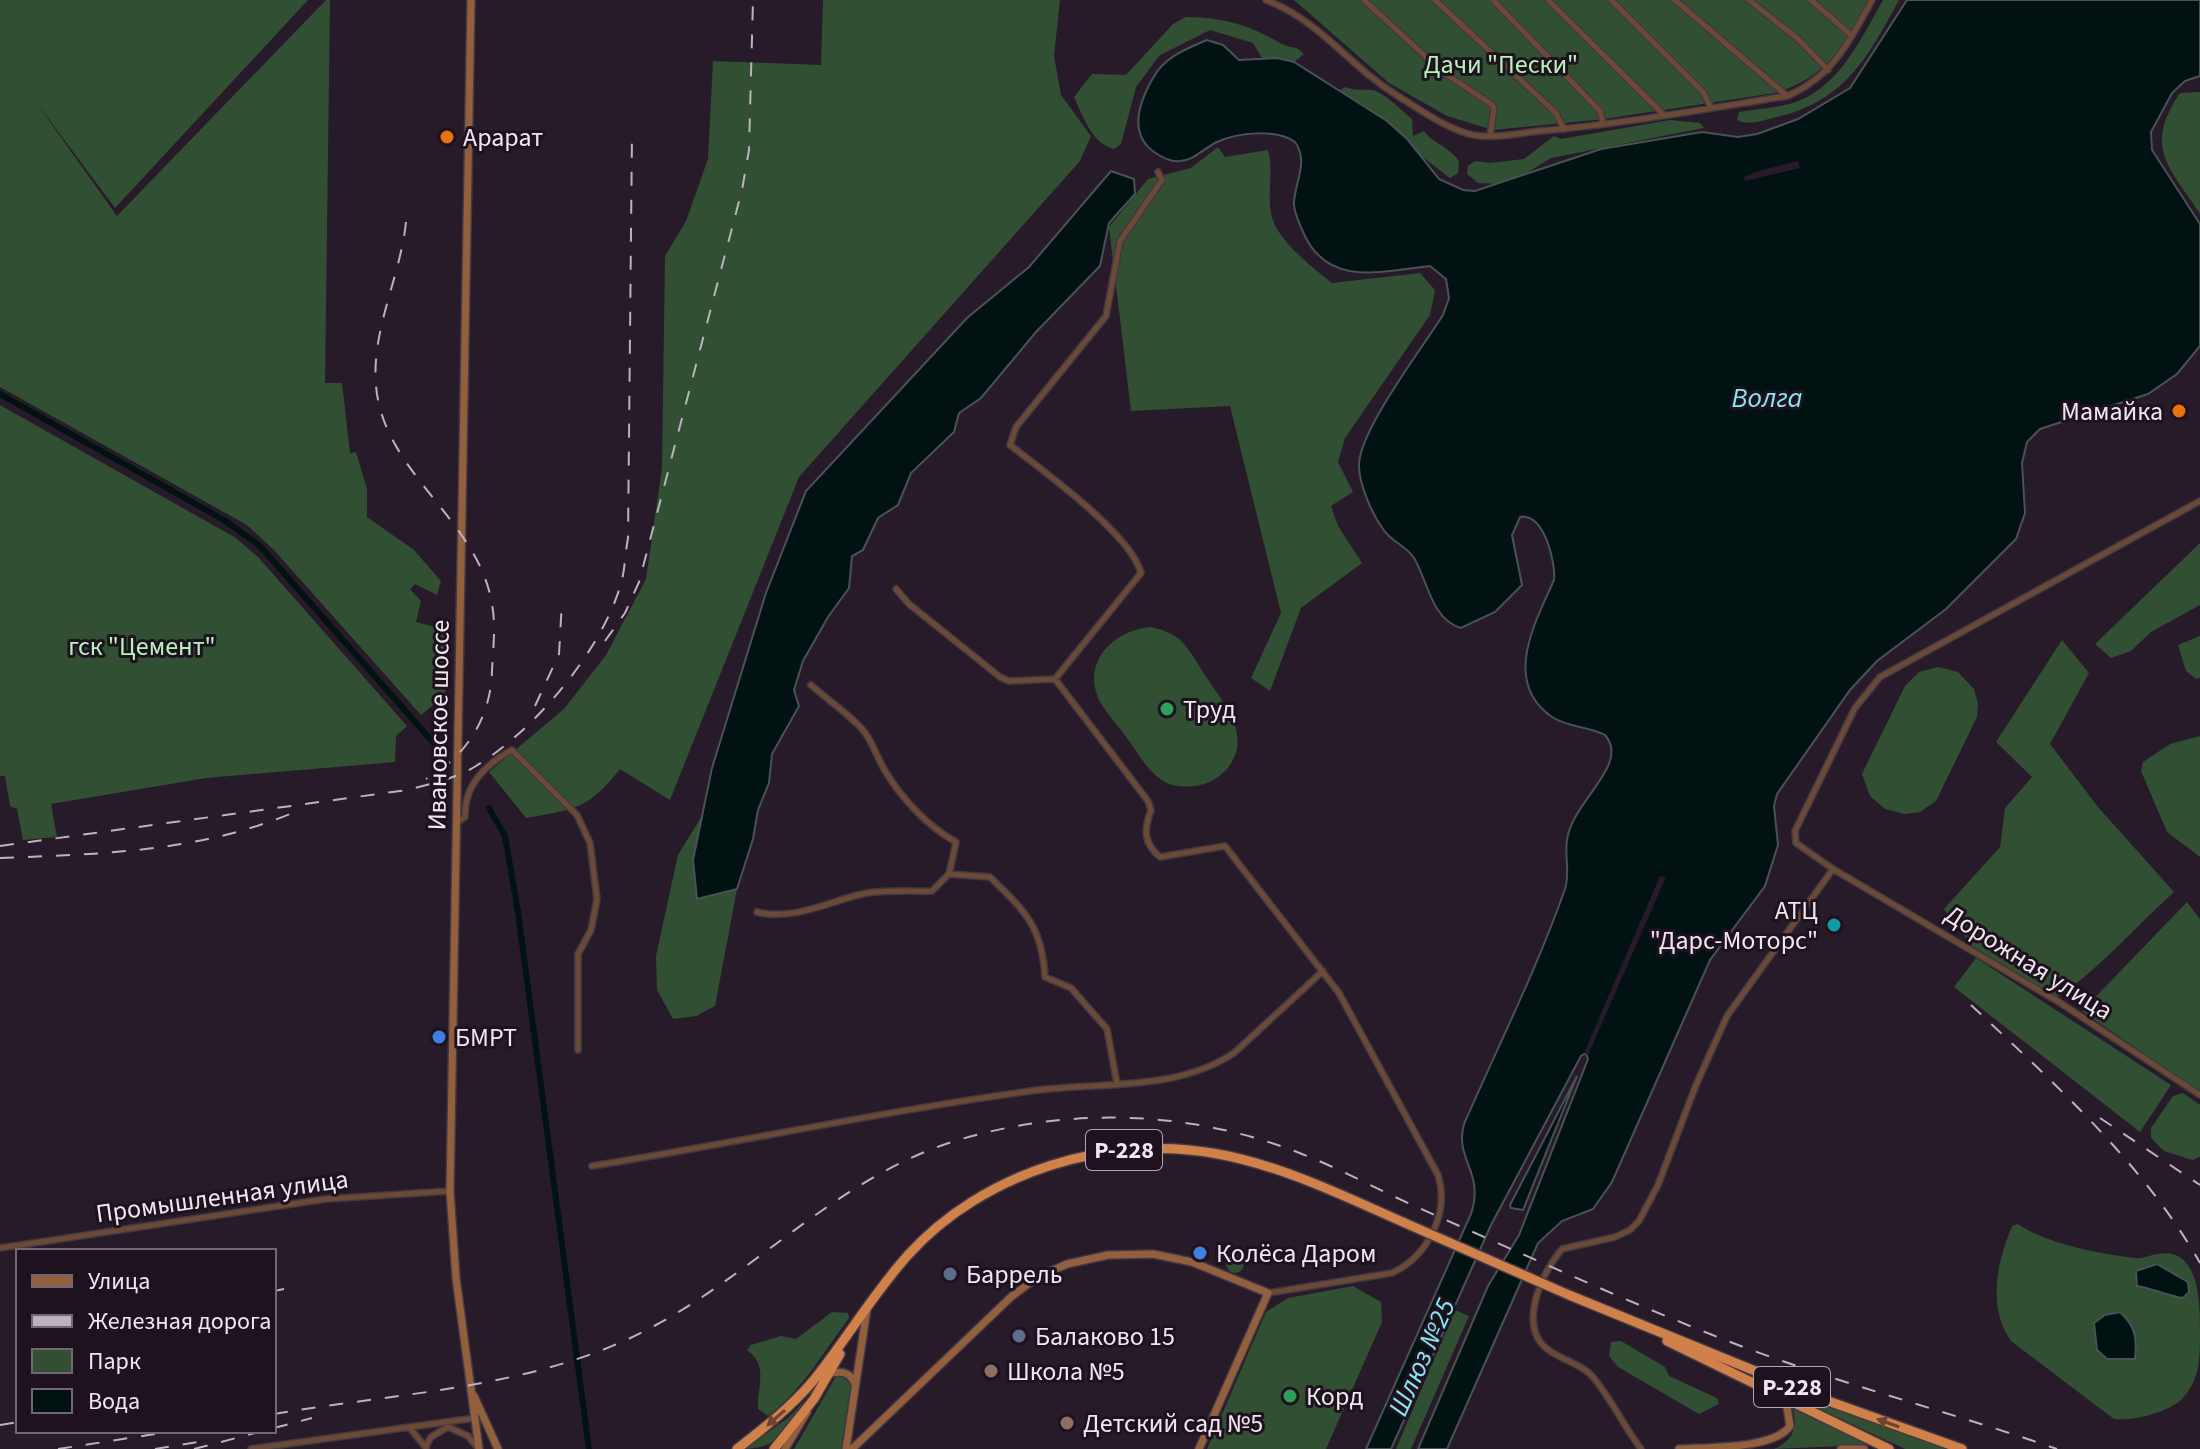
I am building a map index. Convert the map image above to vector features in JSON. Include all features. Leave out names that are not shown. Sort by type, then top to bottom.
[{"type":"highway","name":"Р-228","points":[[737,1449],[777,1418],[821,1374],[910,1252],[969,1204],[1026,1174],[1110,1152],[1163,1147],[1219,1154],[1282,1171],[1625,1319],[1831,1402],[1962,1449]]},
{"type":"highway","name":"Р-228","points":[[1625,1319],[1889,1449]]},
{"type":"highway","name":"Р-228","points":[[774,1449],[814,1399],[821,1374]]},
{"type":"street","name":"Ивановское шоссе","points":[[471,0],[450,1191],[456,1278],[479,1449]]},
{"type":"street","points":[[1266,0],[1314,25],[1368,76],[1397,95],[1469,134],[1490,136],[1564,129],[1787,96],[1805,88],[1828,70],[1852,36],[1869,1]]},
{"type":"street","points":[[1364,0],[1440,70],[1491,104],[1494,108],[1490,136]]},
{"type":"street","points":[[1435,0],[1555,112],[1564,129]]},
{"type":"street","points":[[1493,0],[1600,111],[1603,123]]},
{"type":"street","points":[[1548,0],[1664,115]]},
{"type":"street","points":[[1611,0],[1703,92],[1711,108]]},
{"type":"street","points":[[1675,0],[1787,96]]},
{"type":"street","points":[[1749,0],[1798,39],[1828,70]]},
{"type":"street","points":[[1811,0],[1852,36]]},
{"type":"street","points":[[896,589],[909,604],[1000,677],[1009,681],[1055,679],[1141,573],[1139,564],[1106,525],[1010,445],[1016,427],[1106,316],[1120,241],[1162,180],[1158,172]]},
{"type":"street","name":"Дорожная улица","points":[[2200,501],[1880,677],[1855,708],[1795,831],[1796,843],[1833,869],[2059,1002],[2200,1095]]},
{"type":"street","points":[[849,1449],[1011,1297],[1036,1278],[1067,1264],[1108,1255],[1161,1255],[1192,1262],[1268,1293],[1392,1273],[1407,1266],[1423,1251],[1441,1203],[1438,1175],[1354,1016],[1324,971],[1225,846],[1160,857],[1149,848],[1144,827],[1151,810],[1148,801],[1055,679]]},
{"type":"street","points":[[757,912],[771,915],[821,908],[864,893],[932,891],[949,874],[956,842],[930,828],[925,816],[905,798],[886,772],[863,731],[811,685]]},
{"type":"street","points":[[456,823],[465,817],[464,799],[470,786],[496,759],[512,750],[577,815],[590,843],[597,899],[591,930],[578,954],[578,1050]]},
{"type":"street","points":[[1641,1449],[1591,1375],[1547,1349],[1537,1338],[1531,1319],[1535,1301],[1562,1249],[1615,1237],[1630,1230],[1639,1221],[1658,1185],[1696,1085],[1727,1016],[1833,869]]},
{"type":"street","points":[[949,874],[990,877],[1029,914],[1043,948],[1045,977],[1071,988],[1107,1029],[1117,1084]]},
{"type":"street","points":[[592,1166],[1039,1090],[1179,1076],[1219,1063],[1324,971]]},
{"type":"street","name":"Промышленная улица","points":[[0,1248],[326,1199],[450,1191]]},
{"type":"street","points":[[1199,1449],[1268,1293]]},
{"type":"street","points":[[849,1449],[867,1308]]},
{"type":"street","points":[[821,1374],[848,1374],[855,1386]]},
{"type":"street","points":[[471,1391],[498,1449]]},
{"type":"street","points":[[1679,1449],[1761,1448],[1774,1444],[1785,1435],[1790,1420],[1787,1407],[1773,1393]]},
{"type":"street","points":[[785,1449],[814,1399]]},
{"type":"street","points":[[251,1449],[475,1418]]},
{"type":"street","points":[[851,1423],[857,1430],[871,1430]]},
{"type":"street","points":[[410,1427],[426,1448],[431,1437],[448,1427],[468,1436],[479,1449]]},
{"type":"street","points":[[1841,1449],[1864,1449]]},
{"type":"green space","points":[[0,0],[308,0],[115,208],[33,98],[117,216],[326,0],[330,0],[325,383],[342,383],[350,453],[356,452],[367,489],[367,517],[414,550],[441,581],[437,595],[415,584],[410,589],[421,601],[416,622],[447,630],[445,695],[421,715],[274,550],[247,525],[0,387]]},
{"type":"green space","points":[[823,0],[1060,0],[1054,56],[1061,95],[1091,136],[1080,161],[799,477],[670,800],[620,769],[598,793],[579,806],[526,818],[489,772],[564,709],[606,655],[646,579],[662,468],[665,256],[686,221],[708,159],[713,61],[821,65]]},
{"type":"green space","name":"Дачи \"Пески\"","points":[[1294,0],[1868,0],[1832,58],[1809,78],[1775,93],[1604,119],[1493,130],[1447,116],[1389,83]]},
{"type":"green space","points":[[1883,0],[1899,0],[1863,60],[1835,90],[1797,111],[1755,122],[1737,120],[1739,112],[1789,104],[1821,88],[1856,47]]},
{"type":"green space","points":[[1186,17],[1216,19],[1245,26],[1297,48],[1304,54],[1294,62],[1262,58],[1253,43],[1210,30],[1160,55],[1136,87],[1121,144],[1114,149],[1106,146],[1089,128],[1074,97],[1092,74],[1126,75],[1173,24]]},
{"type":"green space","points":[[1345,87],[1377,91],[1387,98],[1412,119],[1413,136],[1424,131],[1455,156],[1459,161],[1458,173],[1450,178],[1337,92]]},
{"type":"green space","points":[[2200,92],[2200,214],[2170,169],[2162,143],[2163,128],[2180,93]]},
{"type":"green space","points":[[1670,120],[1700,123],[1704,128],[1551,158],[1525,174],[1497,184],[1478,183],[1467,174],[1468,166],[1475,161],[1490,163],[1524,159],[1554,136],[1561,139]]},
{"type":"green space","points":[[1218,147],[1225,157],[1268,150],[1270,205],[1274,223],[1296,252],[1332,283],[1420,273],[1435,290],[1430,315],[1345,438],[1338,462],[1353,492],[1331,506],[1338,526],[1362,563],[1301,608],[1270,691],[1251,678],[1281,613],[1230,406],[1131,411],[1109,227],[1148,179],[1191,168]]},
{"type":"green space","name":"гск \"Цемент\"","points":[[0,405],[236,538],[258,557],[407,726],[396,736],[395,762],[206,778],[51,804],[57,837],[23,840],[17,809],[10,806],[5,776],[0,776]]},
{"type":"green space","points":[[2200,543],[2200,605],[2151,632],[2131,651],[2111,658],[2095,644]]},
{"type":"green space","name":"Труд","points":[[1151,627],[1172,634],[1183,643],[1234,722],[1237,746],[1234,758],[1223,773],[1207,783],[1179,786],[1159,778],[1100,702],[1094,674],[1104,651],[1125,634]]},
{"type":"green space","points":[[2200,636],[2200,678],[2196,679],[2186,671],[2178,645]]},
{"type":"green space","points":[[2062,640],[2089,673],[2050,744],[2098,807],[2174,892],[2102,961],[2056,998],[1972,946],[1944,909],[2000,847],[2005,808],[2032,777],[1996,742]]},
{"type":"green space","points":[[1938,667],[1958,672],[1974,689],[1977,717],[1936,801],[1920,812],[1905,814],[1885,809],[1870,796],[1862,774],[1905,686],[1919,672]]},
{"type":"green space","points":[[2200,736],[2200,857],[2167,832],[2141,771],[2143,762],[2170,744]]},
{"type":"green space","points":[[703,814],[693,860],[698,899],[737,889],[715,1006],[696,1016],[673,1019],[657,990],[656,956],[678,855]]},
{"type":"green space","points":[[2187,902],[2200,919],[2200,1092],[2082,1011]]},
{"type":"green space","points":[[1976,958],[2171,1085],[2140,1132],[1954,987]]},
{"type":"green space","points":[[2183,1093],[2200,1105],[2200,1157],[2192,1160],[2164,1151],[2151,1138],[2151,1128],[2173,1096]]},
{"type":"green space","points":[[2018,1224],[2042,1237],[2090,1250],[2138,1258],[2172,1254],[2182,1259],[2195,1280],[2200,1332],[2196,1377],[2182,1399],[2150,1415],[2114,1419],[2011,1341],[1999,1314],[1997,1285],[2007,1240],[2012,1226]]},
{"type":"green space","points":[[1235,1255],[1244,1264],[1235,1273],[1226,1264]]},
{"type":"green space","name":"Корд","points":[[1353,1286],[1381,1302],[1382,1322],[1326,1449],[1207,1449],[1266,1312],[1288,1298]]},
{"type":"green space","points":[[1455,1310],[1469,1316],[1411,1449],[1396,1449]]},
{"type":"green space","points":[[832,1312],[848,1313],[849,1318],[802,1383],[768,1416],[758,1409],[760,1369],[747,1350],[751,1345],[781,1336],[796,1339]]},
{"type":"green space","points":[[1621,1341],[1665,1367],[1669,1376],[1717,1398],[1719,1404],[1699,1414],[1618,1367],[1609,1356],[1611,1342]]},
{"type":"green space","points":[[1697,1351],[1949,1449],[1905,1449]]},
{"type":"green space","points":[[841,1375],[851,1384],[841,1449],[794,1449],[835,1378]]},
{"type":"green space","points":[[810,1395],[791,1425],[776,1440],[744,1449],[788,1418]]},
{"type":"green space","points":[[1793,1408],[1869,1445],[1774,1449],[1786,1442],[1792,1433],[1795,1422]]},
{"type":"water","name":"Волга","points":[[1907,0],[2200,0],[2200,76],[2185,81],[2172,93],[2151,132],[2152,150],[2200,224],[2200,346],[2177,374],[2148,394],[2040,429],[2027,442],[2022,463],[2025,513],[2016,539],[1946,609],[1877,661],[1850,690],[1777,794],[1774,806],[1778,845],[1765,886],[1710,960],[1612,1182],[1593,1209],[1562,1221],[1538,1243],[1447,1449],[1418,1449],[1488,1286],[1519,1235],[1588,1059],[1586,1053],[1581,1056],[1491,1225],[1391,1449],[1366,1449],[1471,1214],[1474,1187],[1463,1147],[1464,1124],[1554,919],[1567,882],[1568,835],[1606,769],[1611,746],[1605,735],[1552,717],[1537,703],[1528,687],[1525,669],[1527,651],[1554,580],[1547,540],[1536,522],[1520,517],[1512,535],[1522,585],[1495,612],[1461,628],[1451,623],[1437,608],[1414,558],[1383,529],[1364,490],[1359,466],[1362,451],[1380,412],[1443,315],[1449,298],[1446,279],[1430,266],[1360,272],[1329,264],[1306,238],[1295,212],[1301,157],[1295,142],[1278,135],[1246,134],[1217,142],[1190,158],[1171,160],[1157,154],[1142,138],[1138,119],[1143,98],[1163,64],[1176,54],[1207,40],[1223,45],[1239,60],[1277,58],[1294,62],[1387,121],[1407,139],[1439,179],[1463,190],[1475,191],[1601,149],[1702,132],[1738,137],[1757,134],[1798,119],[1850,88]]},
{"type":"water","points":[[1111,171],[1134,179],[1135,194],[1109,223],[1100,266],[1036,332],[981,398],[959,413],[954,432],[911,473],[898,505],[878,518],[863,550],[852,556],[849,588],[803,661],[794,690],[799,706],[772,754],[769,783],[758,810],[753,839],[737,889],[697,899],[693,860],[712,768],[766,593],[806,491],[967,318],[1029,267]]},
{"type":"water","points":[[1577,1076],[1523,1210],[1511,1208],[1510,1205]]},
{"type":"water","points":[[2157,1264],[2188,1282],[2189,1292],[2183,1298],[2137,1286],[2136,1271]]},
{"type":"water","points":[[2120,1312],[2134,1333],[2135,1359],[2107,1359],[2097,1350],[2094,1323],[2105,1315]]},
{"type":"pier","points":[[1798,161],[1800,168],[1745,181],[1744,177],[1762,170]]},
{"type":"pier","points":[[1660,876],[1666,877],[1588,1055],[1584,1053]]},
{"type":"waterway","points":[[0,394],[224,520],[260,546],[439,749]]},
{"type":"waterway","points":[[489,808],[505,836],[518,912],[589,1449]]},
{"type":"railway","points":[[605,641],[625,613],[639,582],[742,190],[749,150],[753,0]]},
{"type":"railway","points":[[0,846],[407,790],[468,771],[498,751],[542,711],[581,663],[597,637],[620,587],[624,569],[628,538],[632,133]]},
{"type":"railway","points":[[406,222],[376,355],[378,400],[387,428],[401,454],[471,549],[484,576],[494,621],[491,688],[481,720],[474,734],[453,759],[426,779]]},
{"type":"railway","points":[[535,706],[559,654],[562,601]]},
{"type":"railway","points":[[0,858],[114,852],[188,843],[261,825],[297,811]]},
{"type":"railway","points":[[1971,1005],[2065,1095],[2124,1158],[2152,1191],[2200,1263]]},
{"type":"railway","points":[[276,1414],[469,1385],[565,1363],[656,1325],[731,1277],[838,1199],[915,1156],[1000,1129],[1085,1118],[1128,1118],[1214,1128],[1297,1152],[1637,1304],[1753,1351],[2057,1449]]},
{"type":"railway","points":[[2100,1118],[2200,1185]]},
{"type":"railway","points":[[276,1291],[284,1289]]},
{"type":"railway","points":[[276,1427],[312,1418]]},
{"type":"railway","points":[[0,1425],[16,1422]]},
{"type":"railway","points":[[58,1449],[162,1433]]},
{"type":"railway","points":[[194,1449],[255,1433]]},
{"type":"railway","points":[[155,1449],[204,1441]]},
{"type":"place","name":"Арарат","points":[[447,137]]},
{"type":"place","name":"Мамайка","points":[[2179,411]]},
{"type":"place","name":"Труд","points":[[1167,709]]},
{"type":"place","name":"АТЦ \"Дарс-Моторс\"","points":[[1834,925]]},
{"type":"place","name":"БМРТ","points":[[439,1037]]},
{"type":"place","name":"Колёса Даром","points":[[1200,1253]]},
{"type":"place","name":"Баррель","points":[[950,1274]]},
{"type":"place","name":"Балаково 15","points":[[1019,1336]]},
{"type":"place","name":"Школа №5","points":[[991,1371]]},
{"type":"place","name":"Корд","points":[[1290,1396]]},
{"type":"place","name":"Детский сад №5","points":[[1067,1423]]},
{"type":"water label","name":"Шлюз №25","points":[[1421,1357]]}]
